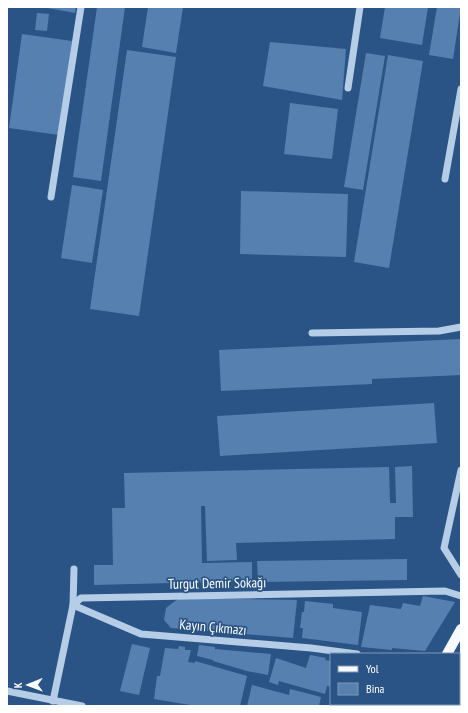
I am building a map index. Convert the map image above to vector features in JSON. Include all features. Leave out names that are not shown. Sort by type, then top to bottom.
[{"type":"main road","points":[[448,653],[461,629]]},
{"type":"street","points":[[50,197],[81,7]]},
{"type":"street","points":[[348,88],[360,7]]},
{"type":"street","points":[[445,179],[461,89]]},
{"type":"street","points":[[312,334],[438,331],[461,326]]},
{"type":"street","points":[[461,470],[444,548],[461,575]]},
{"type":"street","points":[[53,701],[73,605],[74,569]]},
{"type":"street","name":"Turgut Demir Sokağı","points":[[73,605],[81,598],[445,591],[461,596]]},
{"type":"street","name":"Kayın Çıkmazı","points":[[73,605],[141,634],[311,648],[349,653]]},
{"type":"street","points":[[7,691],[82,706]]},
{"type":"building","points":[[42,7],[76,7],[75,13]]},
{"type":"building","points":[[97,7],[125,7],[101,181],[73,177]]},
{"type":"building","points":[[148,7],[183,7],[176,53],[142,47]]},
{"type":"building","points":[[385,7],[428,7],[422,45],[380,38]]},
{"type":"building","points":[[437,7],[461,7],[453,59],[429,55]]},
{"type":"building","points":[[37,13],[49,14],[47,31],[35,30]]},
{"type":"building","points":[[22,34],[72,41],[59,135],[9,128]]},
{"type":"building","points":[[270,42],[346,49],[342,100],[263,86]]},
{"type":"building","points":[[127,50],[176,57],[139,316],[90,309]]},
{"type":"building","points":[[366,53],[385,56],[363,190],[344,187]]},
{"type":"building","points":[[388,55],[423,61],[389,268],[354,262]]},
{"type":"building","points":[[290,103],[338,109],[332,159],[284,154]]},
{"type":"building","points":[[72,185],[103,190],[92,263],[61,258]]},
{"type":"building","points":[[241,191],[348,194],[346,257],[240,254]]},
{"type":"building","points":[[461,339],[461,375],[372,379],[372,384],[221,391],[219,350]]},
{"type":"building","points":[[434,403],[437,443],[220,456],[217,416]]},
{"type":"building","points":[[412,466],[413,517],[395,517],[395,539],[236,543],[237,560],[207,561],[205,506],[201,506],[202,563],[252,562],[252,581],[94,585],[94,565],[113,565],[112,508],[125,508],[124,473],[389,467],[390,503],[396,503],[395,467]]},
{"type":"building","points":[[407,559],[407,580],[258,582],[257,561]]},
{"type":"building","points":[[423,596],[455,602],[425,651],[361,647],[370,605],[401,609],[403,603],[420,606]]},
{"type":"building","points":[[179,598],[297,600],[293,638],[171,628],[164,620],[166,608]]},
{"type":"building","points":[[305,601],[333,604],[333,608],[362,612],[358,645],[302,638],[303,628],[300,628]]},
{"type":"building","points":[[132,644],[150,648],[139,695],[120,691]]},
{"type":"building","points":[[199,645],[215,647],[215,649],[271,654],[268,675],[247,671],[197,656]]},
{"type":"building","points":[[179,646],[185,647],[185,650],[191,650],[188,662],[195,663],[195,661],[247,676],[240,706],[196,706],[154,699],[157,676],[160,676],[165,648],[178,649]]},
{"type":"building","points":[[310,655],[326,658],[325,660],[330,661],[330,687],[327,686],[325,694],[279,681],[278,685],[269,682],[276,658],[306,668]]},
{"type":"building","points":[[252,685],[289,695],[290,689],[321,697],[319,706],[247,706]]},
{"type":"building","points":[[334,705],[394,705],[394,706]]}]
